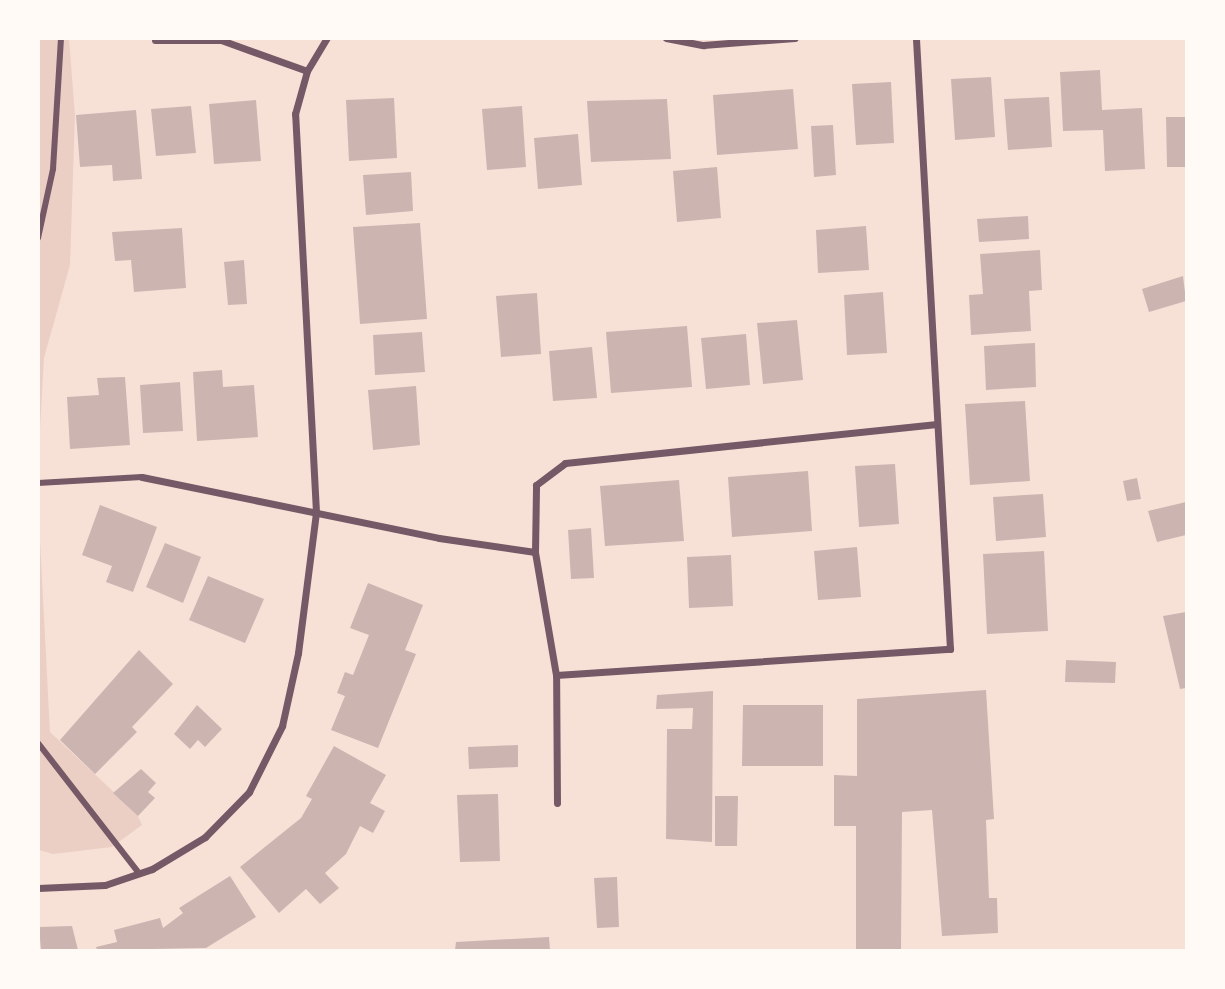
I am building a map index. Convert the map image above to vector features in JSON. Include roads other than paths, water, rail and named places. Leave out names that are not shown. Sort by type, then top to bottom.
[{"type":"street","points":[[38,238],[53,169],[61,38]]},
{"type":"street","points":[[38,888],[106,885],[139,873],[205,837],[249,792],[282,726],[298,653],[316,512],[295,114],[307,71],[327,38]]},
{"type":"street","points":[[666,38],[703,45],[795,38]]},
{"type":"street","points":[[556,676],[950,649],[916,38]]},
{"type":"street","points":[[153,39],[221,40],[307,71]]},
{"type":"street","points":[[557,803],[556,676],[535,552],[536,485],[565,463],[937,424]]},
{"type":"street","points":[[38,483],[142,477],[535,552]]},
{"type":"street","points":[[38,743],[139,873]]}]
